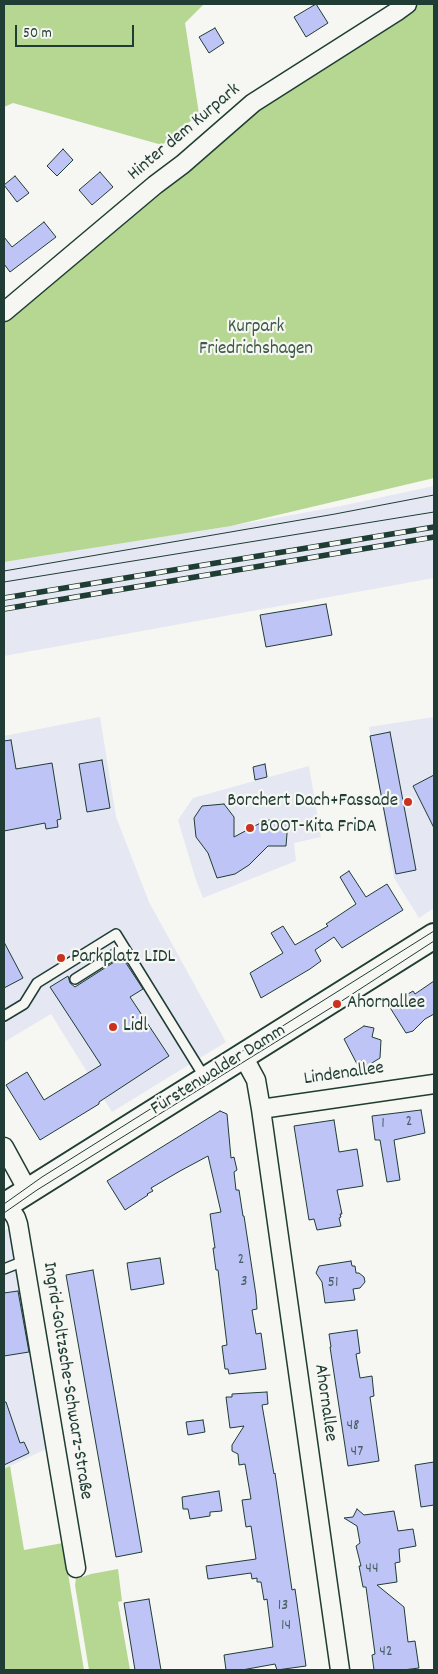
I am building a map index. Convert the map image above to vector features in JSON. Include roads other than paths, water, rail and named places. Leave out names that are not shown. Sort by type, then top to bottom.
[{"type":"main road","name":"Fürstenwalder Damm","points":[[5,1205],[434,936]]},
{"type":"street","name":"Hinter dem Kurpark","points":[[4,312],[155,185],[183,164],[253,103],[407,4]]},
{"type":"street","name":"Ahornallee","points":[[242,1056],[256,1080],[261,1109],[340,1670]]},
{"type":"street","name":"Lindenallee","points":[[261,1109],[434,1084]]},
{"type":"street","points":[[4,1147],[28,1191]]},
{"type":"street","name":"Ingrid-Goltzsche-Schwarz-Straße","points":[[5,1205],[16,1218],[76,1568]]},
{"type":"lane","points":[[4,1016],[24,1004],[37,983],[116,934],[206,1079]]},
{"type":"lane","points":[[75,979],[124,948]]},
{"type":"lane","points":[[4,1269],[24,1261]]},
{"type":"tram line","points":[[4,571],[434,495]]},
{"type":"tram line","points":[[4,582],[434,512]]},
{"type":"tram line","points":[[4,1204],[42,1177],[434,931]]},
{"type":"tram line","points":[[4,1213],[37,1190],[337,1004],[434,941]]},
{"type":"railway","points":[[4,598],[434,527]]},
{"type":"railway","points":[[4,609],[434,537]]},
{"type":"place","name":"Borchert Dach+Fassade","points":[[408,802]]},
{"type":"place","name":"BOOT-Kita FriDA","points":[[250,828]]},
{"type":"place","name":"Parkplatz LIDL","points":[[61,958]]},
{"type":"place","name":"Ahornallee","points":[[337,1004]]},
{"type":"place","name":"Lidl","points":[[113,1027]]},
{"type":"park label","name":"Kurpark Friedrichshagen","points":[[256,339]]}]
